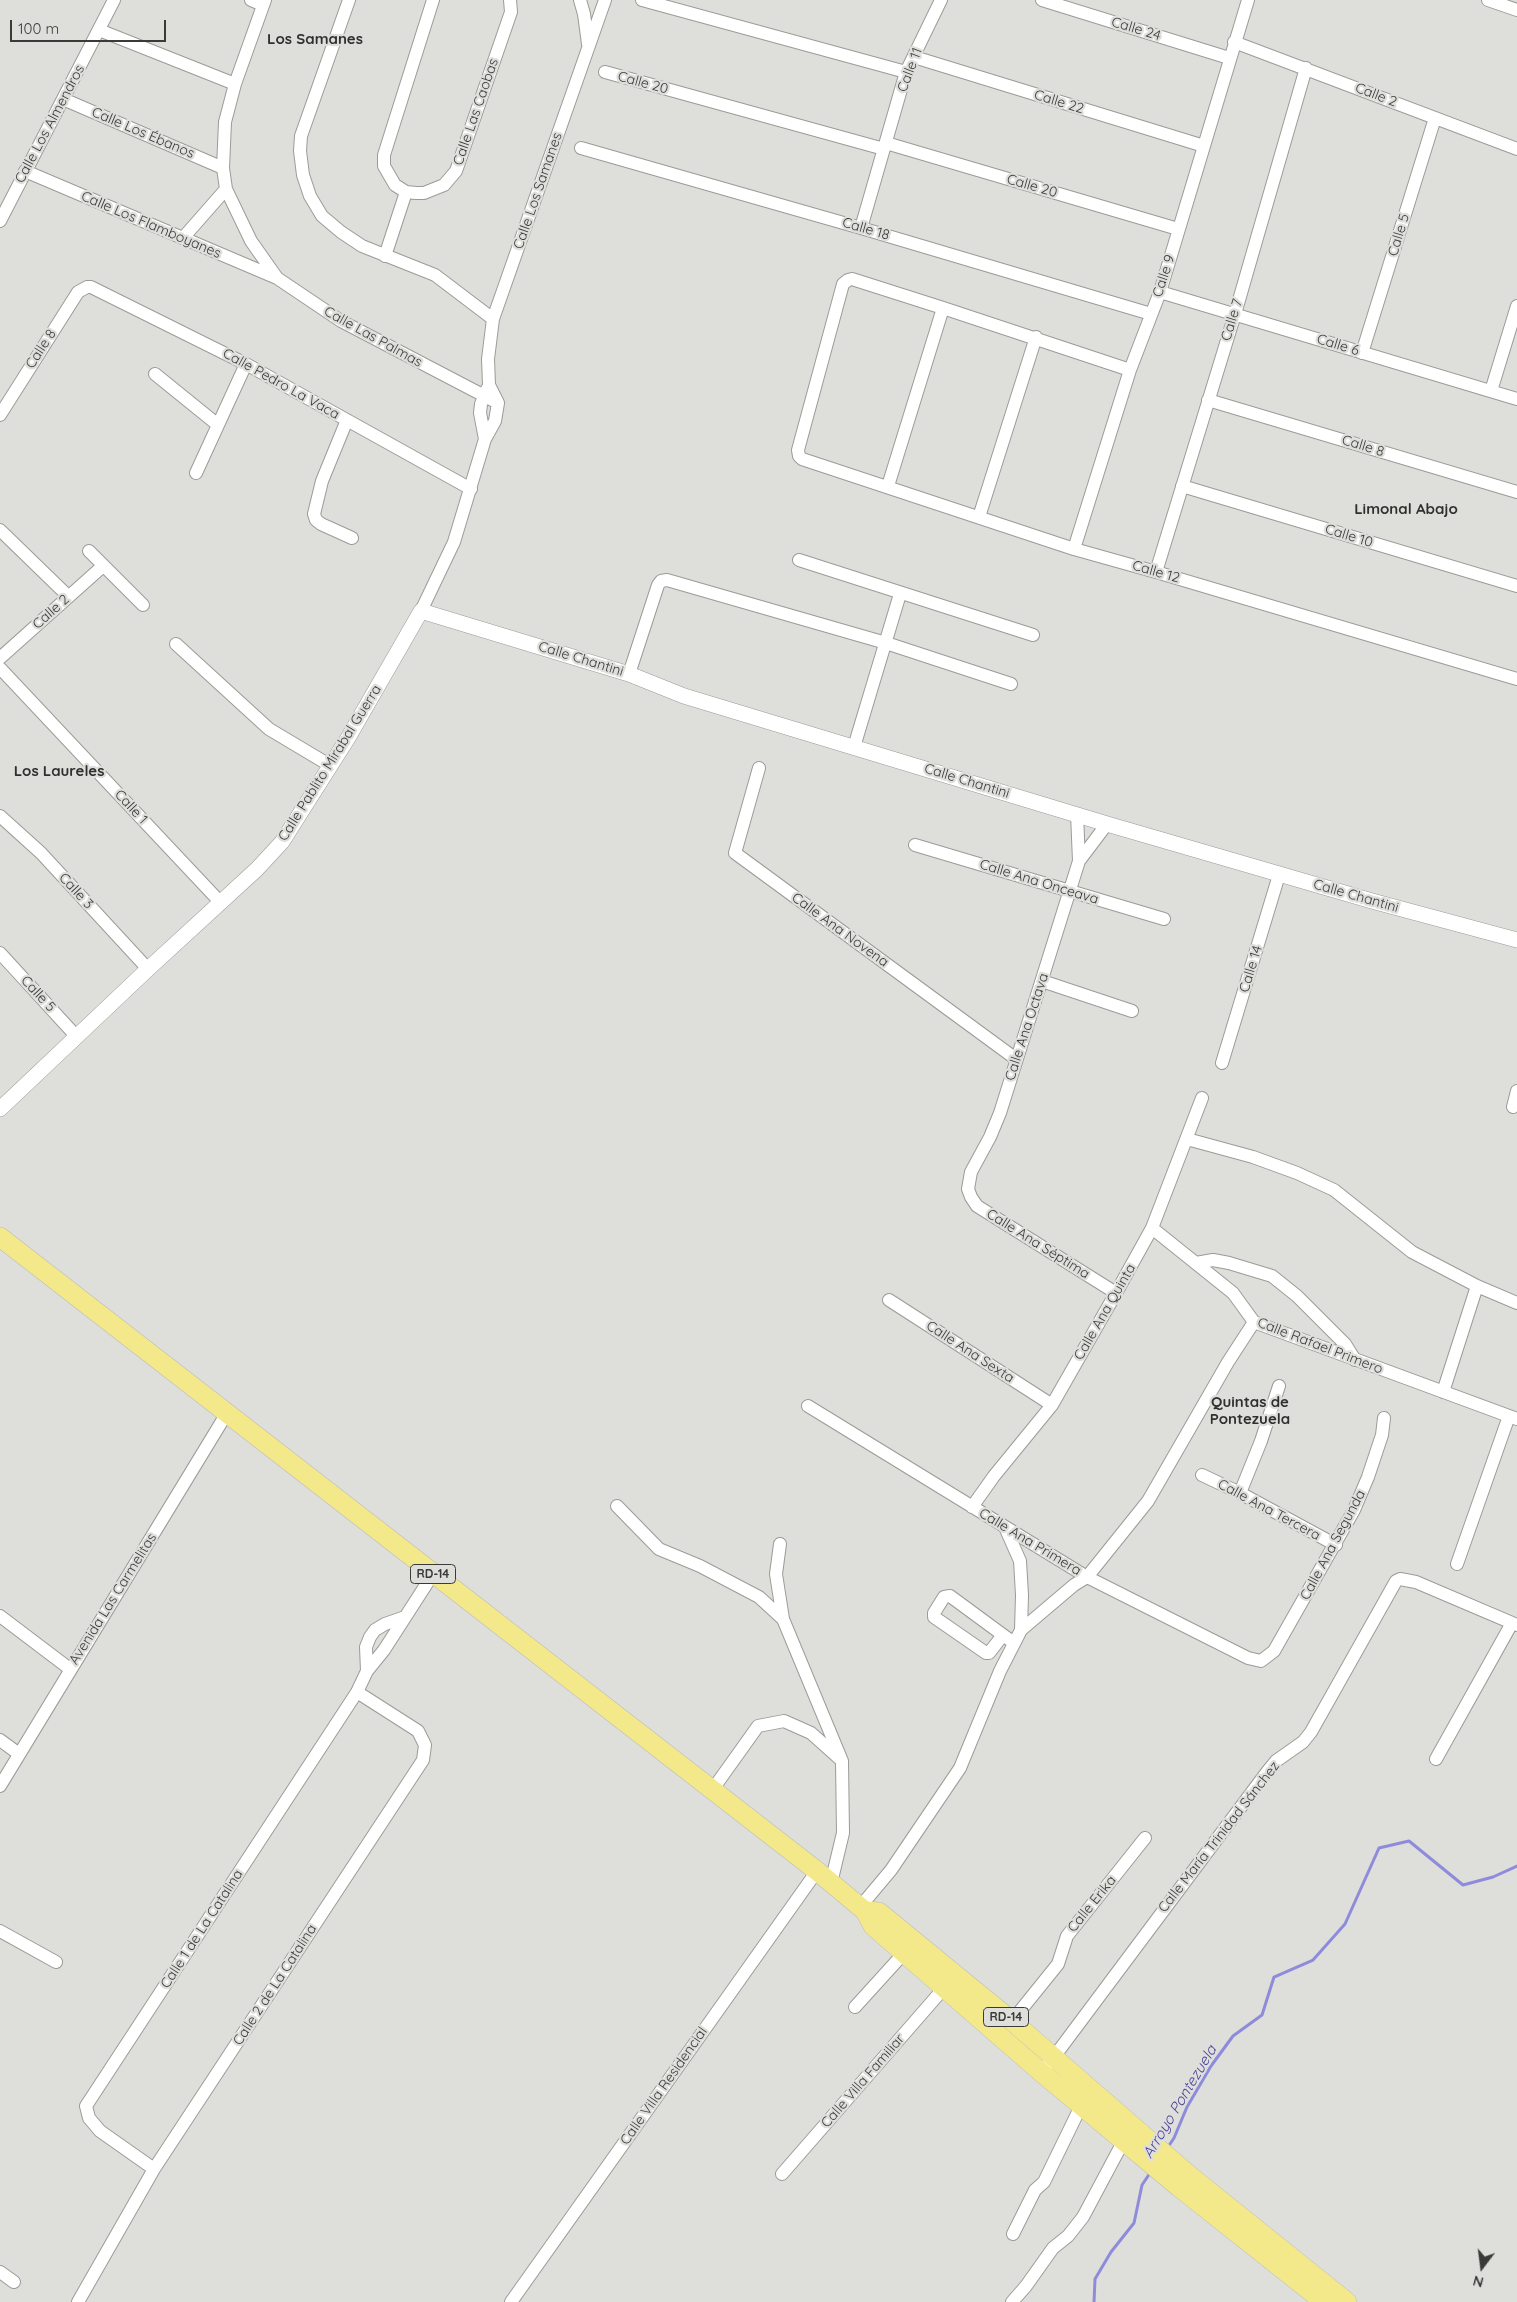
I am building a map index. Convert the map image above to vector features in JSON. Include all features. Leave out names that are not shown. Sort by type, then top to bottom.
[{"type":"main road","name":"RD-14","points":[[0,1237],[817,1871],[863,1909],[873,1926],[944,1988],[1048,2066],[1132,2141],[1184,2182],[1347,2302]]},
{"type":"main road","name":"RD-14","points":[[863,1909],[879,1912],[1012,2021],[1081,2106],[1132,2141]]},
{"type":"main road","name":"RD-14","points":[[1184,2182],[1324,2302]]},
{"type":"street","name":"Calle Los Almendros","points":[[0,221],[114,0]]},
{"type":"street","points":[[349,0],[301,136],[300,152],[303,175],[310,196],[322,216],[341,232],[362,246],[435,276],[493,319]]},
{"type":"street","points":[[385,256],[406,192],[395,185],[388,176],[384,166],[384,155],[432,0]]},
{"type":"street","name":"Calle Las Caobas","points":[[406,192],[424,193],[444,186],[456,171],[511,12],[512,5],[510,0]]},
{"type":"street","points":[[580,0],[584,14],[588,48]]},
{"type":"street","name":"Calle Los Samanes","points":[[485,439],[480,413],[486,390],[493,319],[605,0]]},
{"type":"street","points":[[642,0],[906,72]]},
{"type":"street","name":"Calle 11","points":[[861,228],[906,72],[941,0]]},
{"type":"street","name":"Calle 24","points":[[1042,0],[1230,58]]},
{"type":"street","name":"Calle 9","points":[[1074,550],[1130,370],[1160,292],[1248,0]]},
{"type":"street","points":[[1488,0],[1517,10]]},
{"type":"street","name":"Calle Las Palmas","points":[[259,2],[225,122],[222,168],[226,189],[251,241],[277,278],[340,321],[486,390]]},
{"type":"street","points":[[99,30],[235,84]]},
{"type":"street","name":"Calle 2","points":[[1234,42],[1517,149]]},
{"type":"street","name":"Calle 22","points":[[914,57],[1204,146]]},
{"type":"street","name":"Calle 7","points":[[1156,572],[1235,314],[1306,68]]},
{"type":"street","name":"Calle 20","points":[[605,72],[885,146],[1178,229]]},
{"type":"street","name":"Calle Los Ébanos","points":[[63,99],[222,168]]},
{"type":"street","name":"Calle 5","points":[[1362,353],[1435,118]]},
{"type":"street","name":"Calle 18","points":[[581,148],[1151,314]]},
{"type":"street","name":"Calle Los Flamboyanes","points":[[25,171],[277,278]]},
{"type":"street","points":[[183,238],[226,189]]},
{"type":"street","name":"Calle 12","points":[[943,308],[852,279],[843,284],[798,450],[799,456],[802,459],[888,486],[1074,550],[1156,572],[1517,680]]},
{"type":"street","name":"Calle Pedro La Vaca","points":[[87,287],[94,288],[246,364],[471,489]]},
{"type":"street","name":"Calle 8","points":[[0,415],[78,292],[87,287]]},
{"type":"street","name":"Calle 6","points":[[1160,292],[1517,399]]},
{"type":"street","points":[[1491,391],[1517,306]]},
{"type":"street","points":[[888,486],[943,308],[1036,337],[1130,370]]},
{"type":"street","points":[[979,517],[1036,337]]},
{"type":"street","points":[[196,473],[246,364]]},
{"type":"street","points":[[155,374],[218,425]]},
{"type":"street","name":"Calle Los Samanes","points":[[485,439],[495,421],[498,403],[486,390]]},
{"type":"street","name":"Calle 8","points":[[1208,400],[1517,492]]},
{"type":"street","points":[[346,420],[322,481],[314,514],[316,520],[321,524],[352,538]]},
{"type":"street","name":"Calle Pablito Mirabal Guerra","points":[[3,1101],[257,869],[282,842],[331,766],[421,611],[454,542],[485,439]]},
{"type":"street","name":"Calle 10","points":[[1182,486],[1517,586]]},
{"type":"street","points":[[0,530],[68,596]]},
{"type":"street","points":[[89,551],[143,605]]},
{"type":"street","points":[[799,560],[1033,636]]},
{"type":"street","name":"Calle 2","points":[[0,658],[103,566]]},
{"type":"street","points":[[629,674],[658,585],[661,581],[667,580],[886,643],[1011,684]]},
{"type":"street","points":[[854,747],[900,594]]},
{"type":"street","name":"Calle Chantini","points":[[421,611],[629,674],[684,696],[1107,824],[1280,875],[1517,940]]},
{"type":"street","points":[[176,644],[270,729],[331,766]]},
{"type":"street","name":"Calle 1","points":[[0,668],[221,902]]},
{"type":"street","name":"Calle Ana Novena","points":[[758,768],[735,853],[1016,1060]]},
{"type":"street","name":"Calle Ana Octava","points":[[1077,814],[1079,862]]},
{"type":"street","name":"Calle 3","points":[[0,816],[41,853],[148,969]]},
{"type":"street","name":"Calle Ana Octava","points":[[968,1189],[971,1172],[1000,1113],[1079,862],[1107,824]]},
{"type":"street","name":"Calle Ana Onceava","points":[[915,845],[1164,919]]},
{"type":"street","name":"Calle 14","points":[[1222,1063],[1280,875]]},
{"type":"street","name":"Calle 5","points":[[0,953],[76,1036]]},
{"type":"street","points":[[1042,981],[1132,1011]]},
{"type":"street","points":[[1513,1107],[1517,1091]]},
{"type":"street","name":"Calle Ana Quinta","points":[[972,1507],[994,1476],[1052,1405],[1116,1293],[1152,1228],[1202,1098]]},
{"type":"street","points":[[1187,1139],[1254,1157],[1298,1173],[1334,1190],[1412,1252],[1477,1286],[1517,1302]]},
{"type":"street","name":"Calle Ana Séptima","points":[[968,1189],[971,1198],[977,1206],[1116,1293]]},
{"type":"street","name":"Calle Rafael Primero","points":[[1152,1228],[1233,1293],[1254,1322],[1513,1417]]},
{"type":"street","points":[[1196,1263],[1213,1260],[1229,1263],[1260,1271],[1282,1283],[1345,1344],[1355,1360]]},
{"type":"street","points":[[1443,1392],[1477,1286]]},
{"type":"street","name":"Calle Ana Sexta","points":[[889,1300],[1052,1405]]},
{"type":"street","points":[[863,1909],[960,1768],[1000,1671],[1021,1630],[1087,1577],[1148,1501],[1228,1362],[1254,1322]]},
{"type":"street","points":[[1240,1493],[1262,1441],[1279,1386]]},
{"type":"street","name":"Calle Ana Primera","points":[[808,1406],[1087,1577],[1248,1658],[1262,1661]]},
{"type":"street","name":"Avenida Las Carmelitas","points":[[0,1786],[227,1414]]},
{"type":"street","points":[[1457,1564],[1513,1417]]},
{"type":"street","name":"Calle Ana Segunda","points":[[1262,1661],[1274,1652],[1336,1545],[1368,1477],[1382,1434],[1384,1418]]},
{"type":"street","name":"Calle Ana Tercera","points":[[1202,1475],[1240,1493],[1336,1545]]},
{"type":"street","points":[[617,1506],[659,1549],[700,1566],[759,1597],[783,1619]]},
{"type":"street","points":[[1005,1527],[1020,1561],[1021,1630]]},
{"type":"street","points":[[780,1544],[776,1574],[783,1619],[842,1761],[842,1833],[831,1883]]},
{"type":"street","name":"Calle 1 de La Catalina","points":[[154,2169],[100,2131],[89,2118],[86,2106],[356,1692],[367,1671],[405,1618],[433,1574]]},
{"type":"street","name":"Calle María Trinidad Sánchez","points":[[1048,2066],[1267,1772],[1276,1761],[1303,1742],[1311,1732],[1396,1581],[1400,1579],[1416,1582],[1514,1624]]},
{"type":"street","points":[[1002,1635],[989,1653],[986,1653],[934,1617],[934,1613],[947,1595],[1014,1643]]},
{"type":"street","points":[[0,1616],[70,1669]]},
{"type":"street","points":[[367,1671],[366,1647],[375,1630],[385,1624],[405,1618]]},
{"type":"street","points":[[1436,1759],[1514,1624]]},
{"type":"street","name":"Calle 2 de La Catalina","points":[[78,2302],[154,2169],[423,1760],[425,1745],[418,1731],[356,1692]]},
{"type":"street","points":[[713,1789],[758,1726],[784,1721],[810,1734],[842,1761]]},
{"type":"street","points":[[0,1740],[16,1758]]},
{"type":"street","points":[[0,1751],[16,1758]]},
{"type":"street","name":"Calle Erika","points":[[1012,2021],[1058,1964],[1066,1936],[1145,1838]]},
{"type":"street","name":"Calle Villa Residencial","points":[[511,2302],[817,1871]]},
{"type":"street","points":[[0,1931],[56,1962]]},
{"type":"street","points":[[855,2007],[904,1953]]},
{"type":"street","name":"Calle Villa Familiar","points":[[782,2174],[944,1988]]},
{"type":"street","points":[[1013,2234],[1035,2190],[1044,2182],[1081,2106]]},
{"type":"street","points":[[1012,2302],[1053,2248],[1068,2236],[1083,2217],[1132,2141]]},
{"type":"street","points":[[0,2272],[14,2282]]},
{"type":"waterway","name":"Arroyo Pontezuela","points":[[1168,2147],[1174,2138],[1187,2107],[1211,2066],[1233,2036],[1262,2015],[1274,1977],[1313,1960],[1345,1924],[1379,1848],[1409,1841],[1463,1885],[1493,1877],[1517,1866]]},
{"type":"waterway","name":"Arroyo Pontezuela","points":[[1094,2302],[1095,2279],[1111,2252],[1134,2223],[1142,2185],[1150,2173]]},
{"type":"district","name":"Los Samanes","points":[[315,39]]},
{"type":"district","name":"Limonal Abajo","points":[[1406,509]]},
{"type":"district","name":"Los Laureles","points":[[59,771]]},
{"type":"district","name":"Quintas de Pontezuela","points":[[1250,1410]]}]
